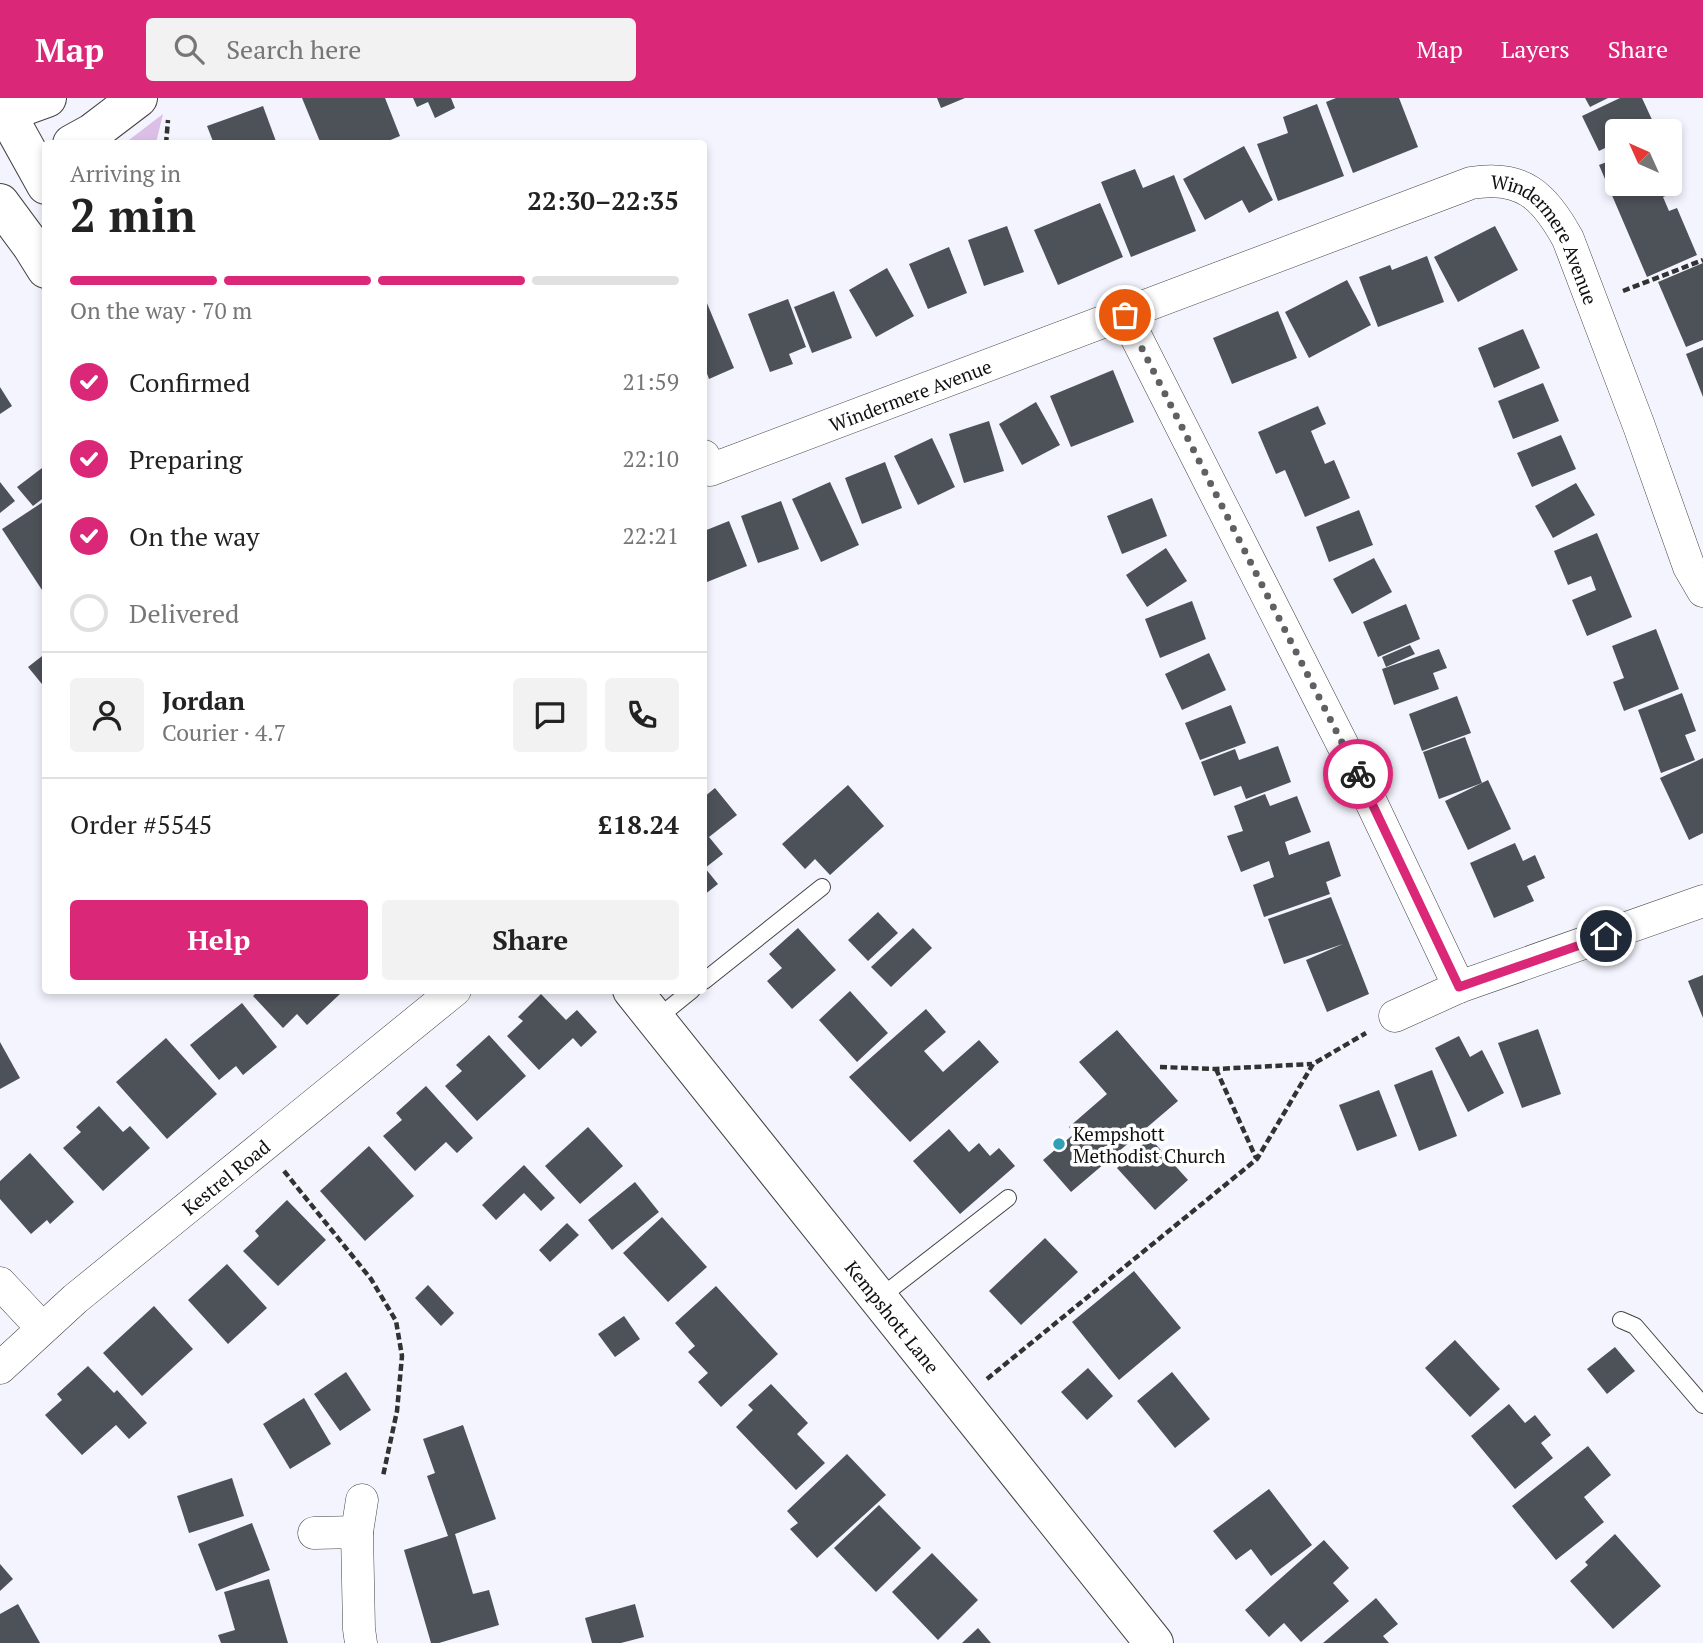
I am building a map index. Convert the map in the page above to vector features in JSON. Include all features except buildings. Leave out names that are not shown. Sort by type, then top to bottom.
[{"type":"street","points":[[31,165],[2,109],[47,98]]},
{"type":"street","points":[[79,140],[138,98]]},
{"type":"street","name":"Windermere Avenue","points":[[707,463],[710,470],[1458,188],[1486,181],[1512,183],[1525,188],[1547,205],[1568,239],[1689,567],[1703,591]]},
{"type":"street","points":[[0,204],[42,263]]},
{"type":"street","points":[[1125,315],[1364,787],[1459,987]]},
{"type":"street","points":[[1395,1016],[1459,987],[1703,901]]},
{"type":"street","name":"Kestrel Road","points":[[0,1368],[42,1328],[450,994]]},
{"type":"street","name":"Kempshott Lane","points":[[635,994],[1154,1643]]},
{"type":"street","points":[[0,1283],[42,1328]]},
{"type":"street","points":[[361,1643],[357,1532],[362,1500]]},
{"type":"street","points":[[314,1533],[357,1532]]},
{"type":"lane","points":[[707,979],[822,887]]},
{"type":"lane","points":[[655,1020],[687,994]]},
{"type":"lane","points":[[878,1298],[1008,1198]]},
{"type":"lane","points":[[1621,1320],[1635,1325],[1703,1405]]},
{"type":"path","points":[[1593,302],[1703,260]]},
{"type":"path","points":[[1160,1067],[1216,1069],[1313,1064],[1395,1016]]},
{"type":"path","points":[[959,1401],[1257,1159],[1313,1064]]},
{"type":"path","points":[[1216,1069],[1257,1159]]},
{"type":"path","points":[[264,1146],[371,1279],[396,1321],[402,1356],[397,1411],[384,1475],[362,1500]]},
{"type":"shaded area","points":[[163,114],[157,140],[129,140]]},
{"type":"way so far","points":[[1125,315],[1358,774]]},
{"type":"place","name":"Kempshott Methodist Church","points":[[1059,1144]]},
{"type":"route","points":[[1358,774],[1459,987],[1606,936]]}]
